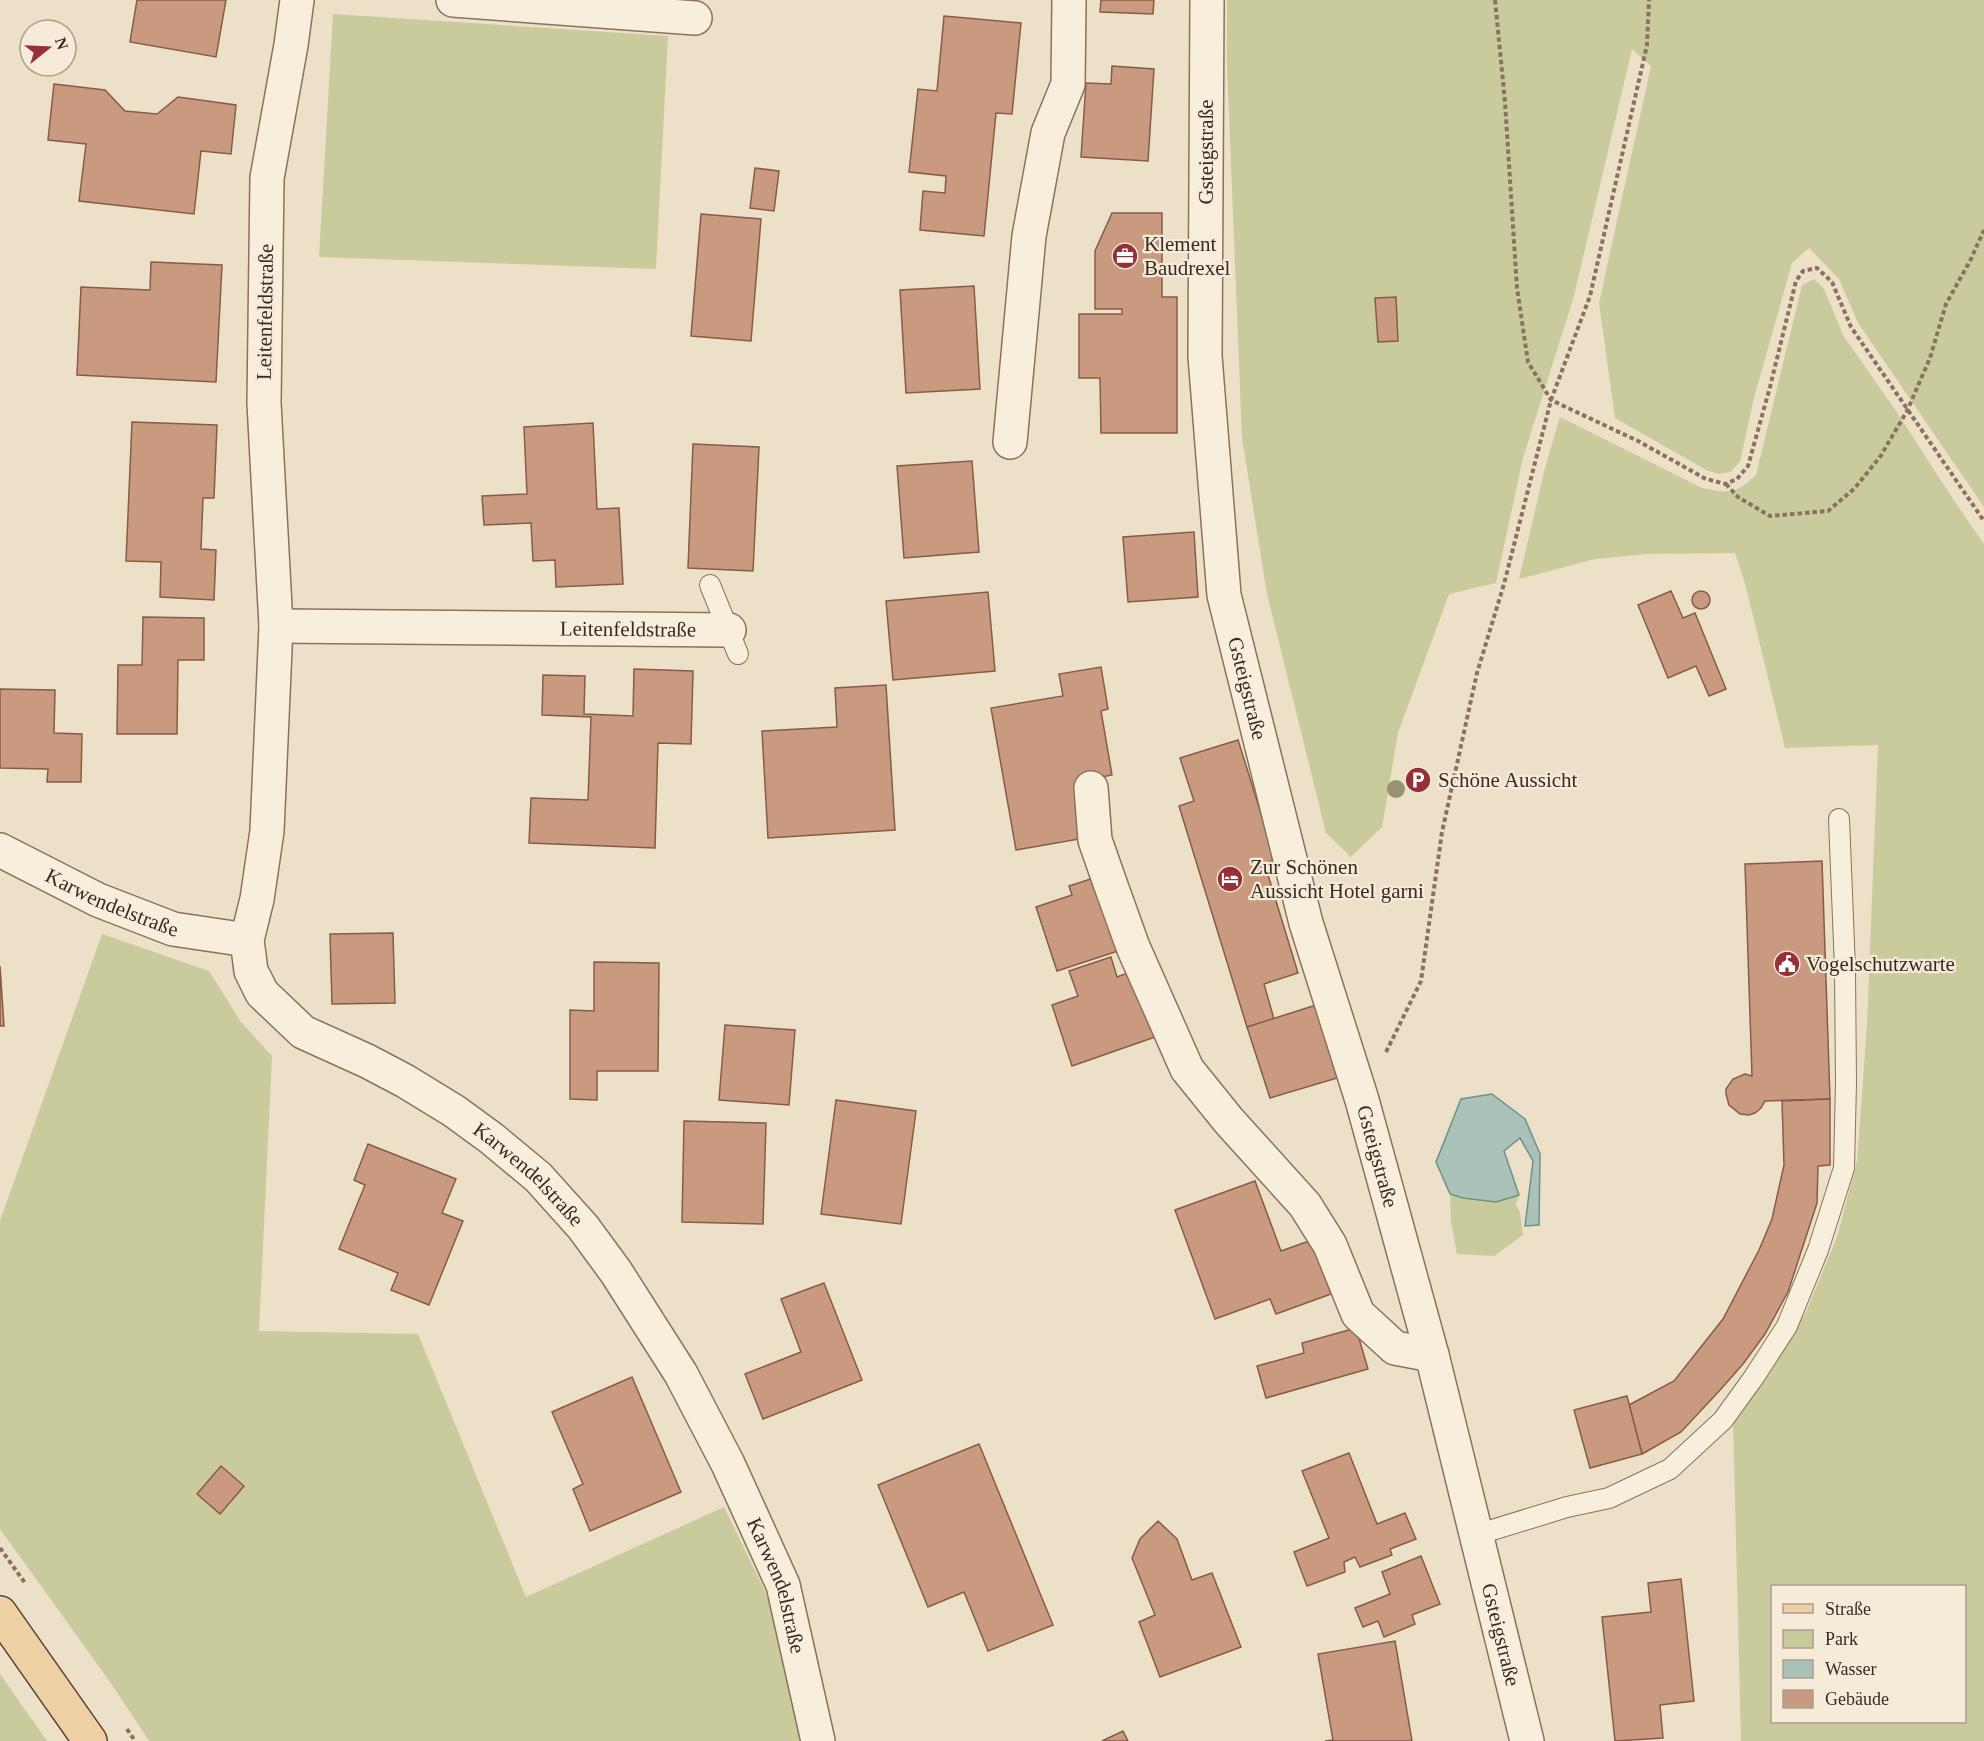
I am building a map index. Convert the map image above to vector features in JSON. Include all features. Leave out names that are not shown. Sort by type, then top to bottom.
[{"type":"main road","points":[[0,1613],[90,1741]]},
{"type":"street","name":"Leitenfeldstraße","points":[[247,940],[257,899],[267,831],[276,626],[264,404],[267,178],[297,0]]},
{"type":"street","points":[[453,0],[695,18]]},
{"type":"street","points":[[1010,442],[1029,236],[1048,133],[1068,84],[1069,0]]},
{"type":"street","name":"Gsteigstraße","points":[[1207,0],[1205,356],[1224,595],[1306,923],[1362,1100],[1432,1355],[1527,1741]]},
{"type":"street","name":"Leitenfeldstraße","points":[[276,626],[734,642]]},
{"type":"street","points":[[1091,788],[1095,840],[1132,948],[1187,1069],[1305,1205],[1330,1245],[1358,1314],[1395,1348],[1432,1355]]},
{"type":"street","name":"Karwendelstraße","points":[[0,850],[98,900],[173,929],[247,940],[251,971],[262,993],[303,1032],[405,1081],[454,1112],[538,1177],[583,1227],[616,1272],[681,1374],[728,1464],[783,1585],[818,1741]]},
{"type":"lane","points":[[710,585],[734,642]]},
{"type":"lane","points":[[1476,1535],[1567,1507],[1609,1498],[1670,1469],[1723,1420],[1787,1326],[1818,1250],[1844,1168],[1845,969],[1839,819]]},
{"type":"path","points":[[1495,0],[1505,102],[1517,288],[1528,362],[1551,400],[1638,441],[1707,479],[1726,484],[1738,497],[1770,516],[1828,511],[1854,489],[1880,457],[1907,411],[1930,358],[1946,304],[1984,230]]},
{"type":"path","points":[[1362,1100],[1421,981],[1442,832],[1472,695],[1504,584],[1551,400],[1590,296],[1647,45],[1649,0]]},
{"type":"path","points":[[1726,484],[1737,479],[1748,466],[1796,281],[1803,271],[1817,268],[1832,282],[1851,327],[1984,522]]},
{"type":"green space","points":[[1227,0],[1984,0],[1984,507],[1858,323],[1839,279],[1809,248],[1792,263],[1754,398],[1740,462],[1730,472],[1720,474],[1708,471],[1615,418],[1599,303],[1651,66],[1632,49],[1574,296],[1523,458],[1496,583],[1449,594],[1398,733],[1382,827],[1351,857],[1326,833],[1267,594],[1242,438],[1227,65]]},
{"type":"green space","points":[[333,14],[668,36],[656,269],[319,257]]},
{"type":"green space","points":[[1814,279],[1824,289],[1843,335],[1984,544],[1984,1741],[1741,1741],[1733,1420],[1771,1368],[1806,1312],[1837,1237],[1857,1161],[1867,1025],[1878,745],[1785,748],[1746,587],[1735,553],[1648,554],[1595,559],[1519,579],[1545,468],[1560,417],[1702,488],[1731,491],[1756,475],[1802,285]]},
{"type":"green space","points":[[102,934],[209,971],[241,1022],[272,1056],[259,1331],[418,1334],[526,1597],[724,1507],[765,1591],[799,1700],[809,1741],[149,1741],[115,1689],[0,1529],[0,1221]]},
{"type":"green space","points":[[1450,1194],[1496,1202],[1519,1195],[1516,1204],[1520,1213],[1523,1235],[1494,1256],[1457,1254],[1451,1222]]},
{"type":"green space","points":[[0,1674],[47,1741],[0,1741]]},
{"type":"water","points":[[1492,1094],[1525,1119],[1540,1154],[1539,1225],[1525,1226],[1533,1161],[1520,1138],[1504,1151],[1519,1195],[1496,1202],[1450,1194],[1436,1162],[1461,1099]]},
{"type":"building","points":[[137,0],[226,0],[216,57],[130,42]]},
{"type":"building","points":[[1101,0],[1154,0],[1153,14],[1100,12]]},
{"type":"building","points":[[944,16],[1021,23],[1012,114],[996,113],[984,236],[920,230],[923,191],[945,193],[946,176],[909,172],[918,89],[937,91]]},
{"type":"building","points":[[1112,66],[1154,69],[1148,161],[1081,157],[1086,83],[1111,84]]},
{"type":"building","points":[[54,84],[105,90],[125,111],[157,114],[178,97],[236,105],[231,154],[201,151],[194,214],[79,201],[86,144],[48,140]]},
{"type":"building","points":[[755,168],[779,171],[774,211],[750,208]]},
{"type":"building","points":[[1112,213],[1162,213],[1162,297],[1177,297],[1177,433],[1101,433],[1100,378],[1079,378],[1079,314],[1122,314],[1122,309],[1095,309],[1095,251]]},
{"type":"building","points":[[701,214],[761,219],[751,341],[691,336]]},
{"type":"building","points":[[151,262],[222,265],[216,382],[77,375],[81,287],[150,290]]},
{"type":"building","points":[[974,286],[980,389],[906,393],[900,290]]},
{"type":"building","points":[[1396,297],[1398,341],[1378,342],[1375,298]]},
{"type":"building","points":[[132,422],[217,425],[214,498],[203,498],[201,549],[216,550],[214,600],[160,597],[161,562],[126,561]]},
{"type":"building","points":[[593,423],[597,509],[619,508],[623,584],[556,587],[555,560],[533,561],[531,523],[484,525],[482,496],[527,494],[524,427]]},
{"type":"building","points":[[693,444],[759,447],[753,571],[688,568]]},
{"type":"building","points":[[972,461],[979,552],[904,558],[897,466]]},
{"type":"building","points":[[1194,532],[1198,597],[1128,602],[1123,537]]},
{"type":"building","points":[[1671,591],[1683,618],[1695,613],[1726,689],[1709,696],[1696,666],[1668,678],[1638,605]]},
{"type":"building","points":[[1697,591],[1705,591],[1710,596],[1708,607],[1697,609],[1692,604],[1692,596]]},
{"type":"building","points":[[988,592],[995,671],[893,680],[886,601]]},
{"type":"building","points":[[143,617],[204,618],[204,660],[178,660],[177,734],[117,734],[118,665],[142,665]]},
{"type":"building","points":[[1101,667],[1108,709],[1101,711],[1112,775],[1081,781],[1091,837],[1016,850],[991,708],[1063,696],[1059,674]]},
{"type":"building","points":[[634,669],[693,671],[691,744],[658,743],[655,848],[529,843],[531,798],[588,800],[591,717],[542,715],[543,675],[585,676],[584,714],[633,716]]},
{"type":"building","points":[[886,685],[895,830],[768,838],[762,731],[837,727],[835,688]]},
{"type":"building","points":[[0,689],[55,690],[54,733],[82,734],[81,782],[47,782],[48,769],[0,768]]},
{"type":"building","points":[[1238,740],[1275,858],[1265,865],[1298,973],[1264,984],[1274,1019],[1247,1027],[1179,806],[1194,801],[1180,758]]},
{"type":"building","name":"Vogelschutzwarte","points":[[1822,861],[1830,1099],[1765,1101],[1755,1113],[1740,1114],[1729,1105],[1726,1089],[1733,1079],[1745,1074],[1752,1076],[1745,864]]},
{"type":"building","points":[[1100,876],[1124,949],[1057,971],[1036,907],[1072,895],[1069,886]]},
{"type":"building","points":[[393,933],[395,1003],[332,1004],[330,934]]},
{"type":"building","points":[[1111,957],[1117,977],[1133,971],[1155,1037],[1072,1066],[1052,1005],[1078,996],[1069,971]]},
{"type":"building","points":[[594,962],[659,963],[658,1071],[597,1071],[597,1100],[570,1099],[570,1010],[594,1011]]},
{"type":"building","points":[[0,966],[4,1026],[0,1026]]},
{"type":"building","points":[[1316,1005],[1337,1078],[1270,1098],[1247,1027]]},
{"type":"building","points":[[725,1025],[795,1030],[789,1105],[719,1100]]},
{"type":"building","points":[[1830,1099],[1830,1165],[1818,1166],[1817,1203],[1788,1292],[1765,1334],[1721,1389],[1681,1432],[1642,1454],[1629,1405],[1674,1381],[1723,1319],[1759,1250],[1772,1219],[1784,1165],[1782,1101]]},
{"type":"building","points":[[836,1100],[916,1111],[901,1224],[821,1214]]},
{"type":"building","points":[[684,1121],[766,1123],[763,1224],[682,1222]]},
{"type":"building","points":[[368,1144],[456,1179],[442,1213],[463,1221],[429,1305],[391,1290],[398,1273],[339,1249],[365,1185],[354,1180]]},
{"type":"building","points":[[1255,1181],[1281,1251],[1312,1240],[1331,1294],[1276,1314],[1270,1299],[1215,1319],[1175,1210]]},
{"type":"building","points":[[824,1283],[862,1380],[763,1419],[745,1374],[801,1352],[781,1299]]},
{"type":"building","points":[[1356,1328],[1368,1369],[1266,1398],[1257,1366],[1304,1353],[1302,1343]]},
{"type":"building","points":[[632,1377],[681,1492],[590,1531],[573,1489],[583,1484],[552,1412]]},
{"type":"building","points":[[1627,1396],[1642,1454],[1590,1468],[1574,1410]]},
{"type":"building","points":[[979,1444],[1053,1625],[988,1651],[964,1592],[928,1607],[878,1485]]},
{"type":"building","points":[[1349,1453],[1377,1524],[1405,1513],[1416,1539],[1390,1549],[1392,1555],[1360,1567],[1355,1557],[1344,1562],[1345,1572],[1307,1586],[1294,1552],[1329,1538],[1302,1471]]},
{"type":"building","points":[[221,1466],[244,1486],[220,1514],[197,1494]]},
{"type":"building","points":[[1158,1521],[1177,1539],[1192,1580],[1212,1573],[1241,1647],[1160,1677],[1139,1622],[1155,1615],[1132,1558],[1140,1539]]},
{"type":"building","points":[[1421,1556],[1440,1604],[1412,1615],[1415,1624],[1384,1637],[1378,1621],[1363,1627],[1355,1608],[1390,1594],[1382,1572]]},
{"type":"building","points":[[1681,1579],[1694,1701],[1660,1705],[1663,1738],[1615,1741],[1602,1617],[1651,1612],[1648,1583]]},
{"type":"building","points":[[1395,1641],[1412,1741],[1325,1741],[1333,1740],[1318,1654]]},
{"type":"building","points":[[1123,1731],[1128,1741],[1102,1741]]},
{"type":"place","name":"Klement Baudrexel","points":[[1125,256]]},
{"type":"place","name":"Schöne Aussicht","points":[[1418,780]]},
{"type":"place","name":"Zur Schönen Aussicht Hotel garni","points":[[1230,879]]},
{"type":"place","name":"Vogelschutzwarte","points":[[1787,964]]}]
